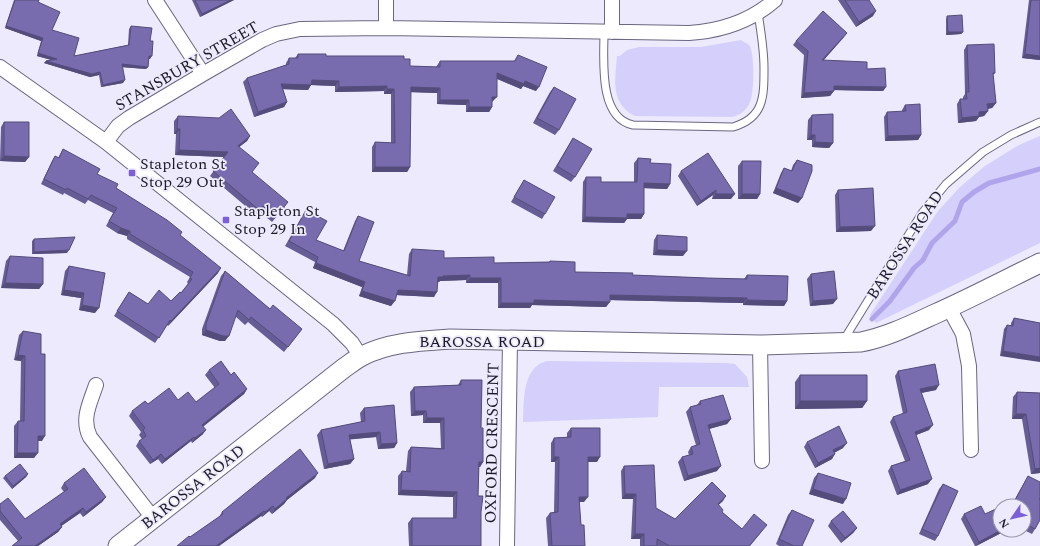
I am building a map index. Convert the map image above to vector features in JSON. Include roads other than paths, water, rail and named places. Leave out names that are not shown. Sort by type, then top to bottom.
[{"type":"street","points":[[155,0],[203,74]]},
{"type":"street","points":[[386,0],[386,28]]},
{"type":"street","points":[[608,32],[612,0]]},
{"type":"street","name":"STANSBURY STREET","points":[[106,142],[118,126],[130,118],[262,40],[288,31],[300,29],[386,28],[689,33],[719,29],[738,23],[758,13],[775,0]]},
{"type":"street","points":[[0,67],[106,142],[333,324],[352,343],[361,357]]},
{"type":"street","name":"BAROSSA ROAD","points":[[118,546],[344,368],[361,357],[377,350],[406,342],[450,339],[760,345],[861,342],[876,339],[905,328],[1040,263]]},
{"type":"street","points":[[949,308],[963,334],[970,366],[971,450]]},
{"type":"street","name":"OXFORD CRESCENT","points":[[507,546],[510,340]]},
{"type":"street","points":[[760,345],[762,461]]},
{"type":"street","points":[[96,384],[85,417],[86,430],[153,518]]},
{"type":"lane","points":[[608,32],[605,86],[610,103],[621,120],[633,125],[733,127],[747,122],[759,109],[763,100],[764,45],[758,13]]},
{"type":"lane","name":"BAROSSA ROAD","points":[[842,343],[922,213],[946,184],[983,152],[1011,135],[1040,122]]},
{"type":"waterway","points":[[872,319],[890,301],[914,268],[923,260],[932,243],[955,221],[962,202],[974,192],[989,183],[1040,169]]},
{"type":"place","name":"Stapleton St Stop 29 Out","points":[[132,173]]},
{"type":"place","name":"Stapleton St Stop 29 In","points":[[226,220]]}]
